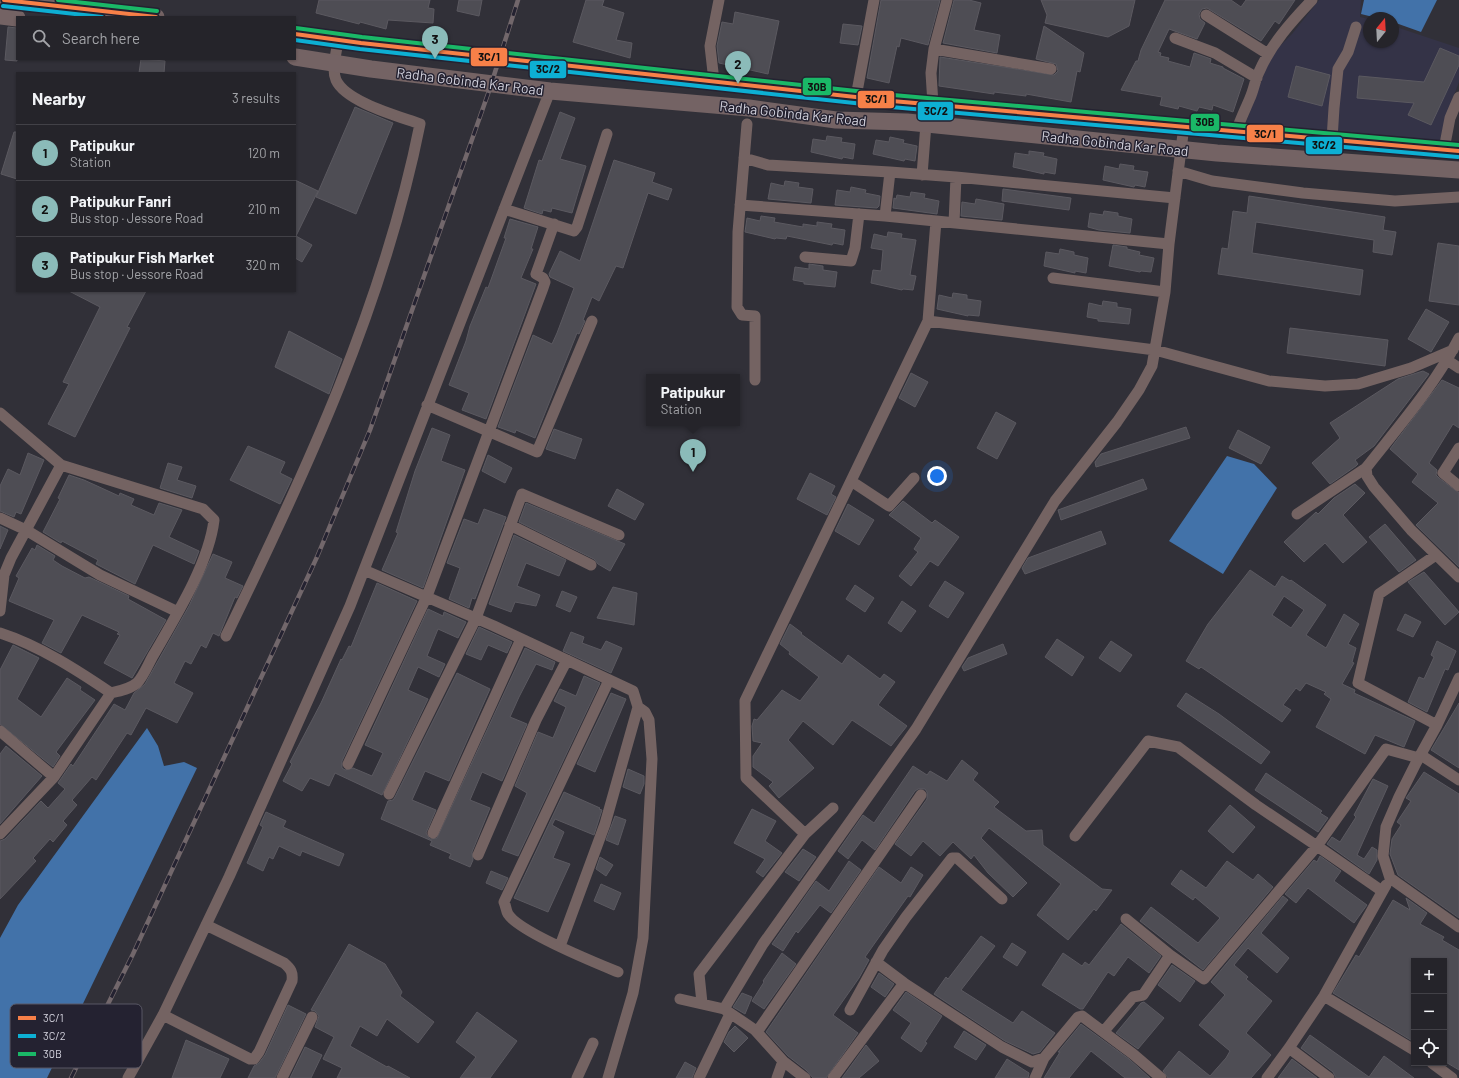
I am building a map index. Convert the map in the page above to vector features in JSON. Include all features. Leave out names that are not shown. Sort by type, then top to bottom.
[{"type":"main road","points":[[4,0],[96,5],[151,16]]},
{"type":"main road","points":[[0,16],[16,18]]},
{"type":"main road","points":[[296,34],[361,43],[856,97],[1451,150]]},
{"type":"main road","name":"Radha Gobinda Kar Road","points":[[296,57],[550,91],[749,108],[836,120],[918,123],[1180,149],[1459,170]]},
{"type":"main road","points":[[911,102],[918,123]]},
{"type":"street","points":[[714,81],[710,46],[719,0]]},
{"type":"street","points":[[856,97],[874,0]]},
{"type":"street","points":[[933,104],[930,73],[934,49],[948,0]]},
{"type":"street","points":[[1236,132],[1268,54],[1275,42],[1308,1]]},
{"type":"street","points":[[1206,15],[1268,54]]},
{"type":"street","points":[[1332,139],[1338,69],[1348,52],[1356,27]]},
{"type":"street","points":[[1175,38],[1214,52],[1257,78]]},
{"type":"street","points":[[226,636],[274,538],[331,405],[378,281],[396,226],[420,124],[356,101],[344,91],[336,79],[335,63],[338,40]]},
{"type":"street","points":[[934,49],[1051,69]]},
{"type":"street","points":[[142,1053],[206,925],[276,775],[350,606],[550,91]]},
{"type":"street","points":[[1451,150],[1450,118],[1459,97]]},
{"type":"street","points":[[918,123],[922,175]]},
{"type":"street","points":[[747,124],[740,205],[737,306],[742,315],[755,316],[755,380]]},
{"type":"street","points":[[699,1078],[727,1012],[763,944],[916,729],[1055,501],[1139,390],[1152,366],[1165,292],[1169,244],[1184,126]]},
{"type":"street","points":[[504,209],[574,231],[577,227],[608,134]]},
{"type":"street","points":[[744,158],[768,165],[956,177],[1175,198]]},
{"type":"street","points":[[1178,171],[1212,181],[1303,193],[1395,201],[1459,197]]},
{"type":"street","points":[[885,216],[890,172]]},
{"type":"street","points":[[954,223],[956,177]]},
{"type":"street","points":[[740,205],[885,216],[1169,244]]},
{"type":"street","points":[[805,257],[851,261],[855,248],[859,214]]},
{"type":"street","points":[[805,834],[746,778],[745,701],[928,321],[936,221]]},
{"type":"street","points":[[348,764],[427,596],[545,282],[543,278],[536,274],[554,224]]},
{"type":"street","points":[[1053,278],[1165,292]]},
{"type":"street","points":[[427,405],[537,452],[592,320]]},
{"type":"street","points":[[928,321],[1155,350],[1269,381],[1325,386],[1358,384],[1411,368],[1453,350]]},
{"type":"street","points":[[1297,514],[1366,468],[1422,396],[1447,360],[1459,338]]},
{"type":"street","points":[[1447,360],[1459,368]]},
{"type":"street","points":[[0,413],[60,465],[203,509],[210,514],[214,520],[213,530],[199,568],[178,612],[137,682],[123,691],[112,693],[52,656],[15,638],[0,633]]},
{"type":"street","points":[[1459,448],[1443,473],[1459,486]]},
{"type":"street","points":[[0,611],[4,575],[20,540],[60,465]]},
{"type":"street","points":[[1366,468],[1367,476],[1374,487],[1436,555],[1459,577]]},
{"type":"street","points":[[851,481],[889,506],[914,478]]},
{"type":"street","points":[[389,794],[476,618],[522,494],[619,535]]},
{"type":"street","points":[[0,518],[26,530],[100,575],[178,612]]},
{"type":"street","points":[[510,525],[591,565]]},
{"type":"street","points":[[1436,555],[1379,594],[1358,683],[1437,725]]},
{"type":"street","points":[[364,570],[476,618],[633,691],[638,707],[604,824],[560,946]]},
{"type":"street","points":[[433,833],[521,639]]},
{"type":"street","points":[[478,855],[536,720],[567,660]]},
{"type":"street","points":[[1459,678],[1386,827],[1384,856],[1390,878],[1459,927]]},
{"type":"street","points":[[608,680],[504,902],[508,915],[518,924],[560,946],[618,972]]},
{"type":"street","points":[[0,834],[54,777],[112,693]]},
{"type":"street","points":[[608,1078],[632,993],[643,938],[652,759],[649,720],[645,712],[638,707]]},
{"type":"street","points":[[0,731],[54,777]]},
{"type":"street","points":[[1075,836],[1148,741],[1178,746],[1256,804],[1382,891]]},
{"type":"street","points":[[1126,919],[1204,979],[1317,846],[1386,749],[1420,756],[1459,780]]},
{"type":"street","points":[[757,1032],[921,795]]},
{"type":"street","points":[[702,1003],[699,974],[805,834],[833,808]]},
{"type":"street","points":[[850,1010],[876,962],[906,917],[952,858],[957,858],[1002,899]]},
{"type":"street","points":[[1267,1078],[1324,996],[1390,878]]},
{"type":"street","points":[[162,1015],[250,1059],[254,1059],[259,1052],[292,981],[293,973],[290,968],[284,964],[206,925]]},
{"type":"street","points":[[1104,1031],[1132,997],[1143,995],[1170,954]]},
{"type":"street","points":[[876,962],[904,983],[1002,1047],[1032,1062],[1044,1058]]},
{"type":"street","points":[[833,1078],[904,983]]},
{"type":"street","points":[[1324,996],[1411,1048]]},
{"type":"street","points":[[680,999],[702,1003],[727,1012],[757,1032],[783,1061],[805,1078]]},
{"type":"street","points":[[1035,1078],[1044,1058],[1082,1016],[1104,1031],[1161,1078]]},
{"type":"street","points":[[282,1078],[312,1017]]},
{"type":"street","points":[[577,1078],[593,1043]]},
{"type":"street","points":[[1289,1048],[1329,1078]]},
{"type":"street","points":[[777,1078],[783,1061]]},
{"type":"street","points":[[1436,1066],[1452,1078]]},
{"type":"street","points":[[129,1078],[134,1068]]},
{"type":"shaded area","points":[[1319,0],[1361,0],[1360,17],[1363,18],[1363,48],[1399,48],[1399,28],[1459,48],[1459,82],[1446,116],[1439,144],[1245,125],[1271,55],[1292,34]]},
{"type":"water","points":[[1364,0],[1437,0],[1421,32],[1399,24],[1399,12],[1363,12],[1363,14],[1361,14]]},
{"type":"water","points":[[1227,456],[1254,464],[1277,488],[1223,574],[1169,541]]},
{"type":"water","points":[[147,728],[158,746],[164,766],[184,762],[197,768],[83,1004],[10,1004],[10,1068],[52,1068],[47,1078],[0,1078],[0,938],[18,905]]},
{"type":"building","points":[[319,0],[430,0],[428,8],[434,9],[433,23],[388,20],[386,29],[360,22],[359,24],[316,13]]},
{"type":"building","points":[[459,0],[482,0],[479,16],[457,11]]},
{"type":"building","points":[[586,0],[604,0],[602,6],[624,13],[616,40],[632,43],[630,58],[573,42]]},
{"type":"building","points":[[881,0],[940,0],[928,45],[901,38],[899,47],[897,46],[889,83],[867,78]]},
{"type":"building","points":[[954,0],[969,0],[981,3],[974,30],[1000,35],[997,53],[943,43]]},
{"type":"building","points":[[1041,0],[1135,0],[1129,26],[1108,37],[1045,23],[1047,15]]},
{"type":"building","points":[[1165,0],[1231,0],[1241,7],[1246,0],[1295,0],[1279,24],[1275,21],[1261,41],[1207,8],[1202,9],[1199,14],[1200,19],[1205,23],[1197,39],[1169,29],[1158,52],[1161,53],[1160,56],[1169,58],[1168,61],[1190,67],[1194,53],[1211,59],[1210,63],[1223,67],[1244,79],[1233,112],[1213,105],[1212,110],[1199,107],[1197,111],[1179,106],[1178,109],[1160,105],[1162,97],[1121,90],[1136,61],[1138,61],[1141,50]]},
{"type":"building","points":[[735,12],[779,21],[768,74],[719,63],[717,46],[722,22],[733,24]]},
{"type":"building","points":[[843,24],[862,26],[858,45],[840,43]]},
{"type":"building","points":[[1044,26],[1084,53],[1080,72],[1077,71],[1071,102],[1026,94],[1026,96],[994,92],[994,94],[939,86],[940,57],[1054,75],[1058,71],[1056,64],[1036,59]]},
{"type":"building","points":[[8,27],[16,28],[17,61],[5,60]]},
{"type":"building","points":[[1440,48],[1459,56],[1459,65],[1431,125],[1408,115],[1414,103],[1357,98],[1359,76],[1424,82]]},
{"type":"building","points":[[141,60],[165,61],[164,72],[139,72]]},
{"type":"building","points":[[1296,66],[1330,75],[1322,106],[1288,97]]},
{"type":"building","points":[[355,107],[393,123],[356,214],[316,197]]},
{"type":"building","points":[[560,112],[575,118],[560,159],[586,166],[572,213],[552,208],[551,212],[543,210],[542,214],[524,208],[539,160],[542,161]]},
{"type":"building","points":[[14,132],[16,132],[16,179],[1,174]]},
{"type":"building","points":[[827,136],[842,138],[841,142],[855,144],[853,159],[843,157],[842,159],[811,152],[813,139],[826,141]]},
{"type":"building","points":[[890,137],[904,140],[903,143],[917,146],[915,161],[905,159],[904,161],[873,154],[876,140],[889,142]]},
{"type":"building","points":[[1029,151],[1044,153],[1043,156],[1057,159],[1055,174],[1044,172],[1044,174],[1013,167],[1015,153],[1029,155]]},
{"type":"building","points":[[614,160],[655,173],[652,182],[672,189],[668,200],[648,193],[623,268],[616,266],[599,301],[592,297],[583,320],[585,321],[579,334],[577,333],[535,438],[516,430],[515,433],[498,427],[533,335],[552,344],[557,333],[574,288],[550,277],[549,274],[560,251],[580,261]]},
{"type":"building","points":[[1120,164],[1134,166],[1133,170],[1148,172],[1145,187],[1135,185],[1134,187],[1103,180],[1105,166],[1119,169]]},
{"type":"building","points":[[296,180],[318,191],[296,236]]},
{"type":"building","points":[[785,181],[799,183],[798,187],[813,189],[811,203],[768,199],[771,183],[784,186]]},
{"type":"building","points":[[851,187],[866,190],[865,193],[880,196],[879,206],[877,208],[835,205],[837,190],[850,192]]},
{"type":"building","points":[[1003,189],[1071,198],[1069,210],[1002,201]]},
{"type":"building","points":[[911,192],[925,194],[924,198],[939,201],[937,214],[893,208],[894,198],[896,199],[897,195],[910,197]]},
{"type":"building","points":[[1249,196],[1385,217],[1383,230],[1396,232],[1392,255],[1373,252],[1374,240],[1256,222],[1252,253],[1363,270],[1360,295],[1218,274],[1222,248],[1228,249],[1233,211],[1247,213]]},
{"type":"building","points":[[976,199],[1004,204],[1002,220],[961,216],[962,202],[975,204]]},
{"type":"building","points":[[1104,211],[1118,213],[1118,216],[1132,219],[1130,233],[1099,230],[1088,227],[1090,213],[1103,215]]},
{"type":"building","points":[[761,216],[775,218],[774,222],[803,227],[803,224],[817,226],[817,222],[832,224],[831,228],[845,230],[843,245],[833,243],[832,245],[787,236],[786,239],[775,239],[745,232],[747,218],[760,221]]},
{"type":"building","points":[[510,219],[538,227],[531,249],[533,249],[521,278],[536,284],[486,419],[462,410],[469,393],[449,385],[466,341],[470,326],[486,287],[488,288],[506,238],[504,238]]},
{"type":"building","points":[[888,232],[902,234],[901,238],[916,240],[910,275],[916,276],[913,290],[902,290],[871,283],[873,270],[881,271],[883,250],[871,248],[874,234],[887,237]]},
{"type":"building","points":[[296,236],[312,245],[302,262],[296,259]]},
{"type":"building","points":[[1438,243],[1459,246],[1459,305],[1429,301]]},
{"type":"building","points":[[1113,245],[1127,247],[1127,249],[1140,252],[1139,255],[1154,258],[1151,272],[1140,272],[1109,266]]},
{"type":"building","points":[[1060,249],[1074,252],[1074,255],[1088,258],[1086,273],[1075,271],[1075,273],[1044,266],[1046,252],[1059,254]]},
{"type":"building","points":[[809,264],[823,266],[823,270],[837,272],[835,287],[804,284],[804,282],[793,280],[795,267],[809,269]]},
{"type":"building","points":[[71,292],[145,292],[127,327],[130,328],[75,437],[48,424],[69,384],[63,382],[100,307]]},
{"type":"building","points":[[953,293],[967,295],[967,299],[981,301],[979,316],[968,316],[937,309],[939,295],[952,298]]},
{"type":"building","points":[[1103,301],[1117,303],[1117,307],[1131,309],[1129,324],[1098,321],[1098,319],[1087,317],[1089,303],[1102,306]]},
{"type":"building","points":[[1426,309],[1449,322],[1431,352],[1408,339]]},
{"type":"building","points":[[1290,328],[1388,340],[1385,366],[1287,353]]},
{"type":"building","points":[[289,331],[342,359],[329,394],[275,367]]},
{"type":"building","points":[[1423,371],[1429,374],[1374,446],[1355,460],[1358,464],[1356,466],[1330,484],[1312,463],[1340,438],[1330,423],[1398,379]]},
{"type":"building","points":[[911,373],[928,382],[915,407],[899,398]]},
{"type":"building","points":[[1442,380],[1459,388],[1459,428],[1453,424],[1429,463],[1437,470],[1436,475],[1439,478],[1459,493],[1459,567],[1416,525],[1438,503],[1412,482],[1418,474],[1390,449]]},
{"type":"building","points":[[996,412],[1016,423],[997,459],[977,448]]},
{"type":"building","points":[[1186,427],[1190,438],[1096,467],[1095,462],[1101,454]]},
{"type":"building","points":[[432,428],[450,435],[441,461],[465,470],[423,588],[382,570],[398,533],[396,532],[415,471]]},
{"type":"building","points":[[554,429],[582,439],[575,459],[546,449]]},
{"type":"building","points":[[1238,430],[1270,447],[1261,464],[1229,448]]},
{"type":"building","points":[[248,446],[285,462],[280,473],[292,479],[280,504],[230,480]]},
{"type":"building","points":[[28,453],[44,460],[21,514],[16,512],[14,517],[0,511],[0,486],[8,469],[20,475]]},
{"type":"building","points":[[488,455],[512,468],[505,483],[482,471]]},
{"type":"building","points":[[168,463],[182,467],[177,480],[196,486],[192,498],[160,488]]},
{"type":"building","points":[[810,473],[835,486],[831,494],[836,497],[827,515],[797,499]]},
{"type":"building","points":[[69,475],[119,496],[120,493],[134,499],[131,505],[154,515],[159,503],[182,510],[169,537],[199,551],[194,564],[153,545],[135,584],[96,564],[98,560],[62,541],[61,543],[43,532],[60,499],[58,498]]},
{"type":"building","points":[[1143,479],[1147,489],[1061,520],[1058,510]]},
{"type":"building","points":[[1355,484],[1365,493],[1343,515],[1367,542],[1343,563],[1325,543],[1304,562],[1284,542],[1316,512],[1318,514],[1334,498]]},
{"type":"building","points":[[617,489],[644,504],[635,520],[608,506]]},
{"type":"building","points":[[903,501],[932,523],[935,520],[959,537],[938,566],[930,561],[911,586],[899,576],[918,552],[914,549],[921,538],[889,515]]},
{"type":"building","points":[[526,503],[625,544],[610,571],[598,564],[594,559],[519,522]]},
{"type":"building","points":[[848,504],[874,520],[859,545],[835,531]]},
{"type":"building","points":[[484,509],[506,517],[475,599],[472,598],[469,608],[449,599],[460,568],[447,563],[464,519],[478,524]]},
{"type":"building","points":[[1385,524],[1416,560],[1399,572],[1369,537]]},
{"type":"building","points":[[0,526],[8,530],[0,549]]},
{"type":"building","points":[[1101,531],[1106,544],[1025,574],[1022,568],[1028,558]]},
{"type":"building","points":[[514,535],[566,560],[559,576],[526,563],[517,586],[540,595],[536,606],[515,602],[511,612],[489,604]]},
{"type":"building","points":[[37,545],[55,556],[53,560],[62,566],[85,578],[89,577],[129,596],[128,599],[166,620],[132,678],[104,663],[120,635],[117,634],[119,632],[82,615],[61,653],[42,643],[54,620],[9,601],[19,578],[16,576],[32,548],[35,550]]},
{"type":"building","points":[[213,554],[232,562],[225,578],[243,586],[237,598],[235,597],[219,636],[213,633],[206,648],[201,645],[191,664],[185,661],[174,683],[193,693],[177,723],[146,708],[131,735],[127,733],[96,780],[92,777],[72,800],[77,805],[63,821],[67,825],[53,842],[50,839],[33,858],[36,861],[0,899],[0,841],[5,839],[41,801],[48,808],[65,789],[58,783],[71,764],[73,766],[114,704],[125,710],[134,693],[145,684],[189,606]]},
{"type":"building","points":[[1250,570],[1275,587],[1282,576],[1290,581],[1291,580],[1326,605],[1306,635],[1326,648],[1344,614],[1359,624],[1348,644],[1356,648],[1352,662],[1354,663],[1342,684],[1355,690],[1354,693],[1415,721],[1404,747],[1375,735],[1365,754],[1316,727],[1331,699],[1324,694],[1326,692],[1306,683],[1300,691],[1296,688],[1283,705],[1291,710],[1282,722],[1201,667],[1199,669],[1186,661],[1208,624]],"holes":[[[1284,596],[1304,610],[1291,628],[1272,615]]]},
{"type":"building","points":[[1424,572],[1459,612],[1445,625],[1408,582]]},
{"type":"building","points":[[945,581],[964,593],[948,618],[929,606]]},
{"type":"building","points":[[377,583],[417,601],[342,761],[342,768],[345,770],[353,768],[372,776],[383,753],[365,745],[428,609],[443,616],[444,612],[466,622],[458,638],[438,629],[427,656],[445,664],[439,677],[418,667],[408,690],[428,699],[382,795],[335,773],[329,786],[310,778],[302,791],[283,781],[292,764],[290,762],[321,703],[341,659],[342,660],[349,646],[351,647]]},
{"type":"building","points":[[855,585],[874,598],[865,612],[846,599]]},
{"type":"building","points":[[613,587],[637,593],[634,625],[597,618]]},
{"type":"building","points":[[562,591],[577,597],[570,612],[556,606]]},
{"type":"building","points":[[902,601],[916,611],[901,632],[888,623]]},
{"type":"building","points":[[1405,614],[1421,622],[1413,637],[1397,630]]},
{"type":"building","points":[[790,624],[802,633],[801,634],[842,664],[848,655],[880,679],[884,674],[895,682],[878,705],[907,726],[891,746],[852,720],[833,745],[803,721],[788,740],[814,768],[779,798],[769,786],[773,782],[753,767],[753,756],[762,743],[753,741],[752,726],[754,719],[757,720],[782,690],[800,701],[819,677],[789,654],[790,652],[780,644]]},
{"type":"building","points":[[479,627],[512,642],[507,653],[488,645],[481,660],[466,654]]},
{"type":"building","points":[[571,632],[584,637],[582,643],[601,650],[606,641],[622,648],[611,673],[563,651]]},
{"type":"building","points":[[1057,639],[1084,657],[1072,676],[1045,657]]},
{"type":"building","points":[[1111,641],[1132,655],[1120,672],[1099,658]]},
{"type":"building","points":[[1437,641],[1456,651],[1448,670],[1445,669],[1427,712],[1408,702],[1419,677],[1424,679],[1434,657],[1431,655]]},
{"type":"building","points":[[1003,644],[1007,654],[964,671],[962,667],[968,658]]},
{"type":"building","points":[[13,645],[39,658],[17,699],[41,717],[67,678],[81,687],[80,690],[95,700],[56,752],[60,756],[53,767],[0,724],[0,670]]},
{"type":"building","points":[[525,648],[555,662],[552,670],[536,664],[510,717],[527,724],[502,781],[482,772],[470,800],[490,808],[472,852],[473,860],[470,867],[449,858],[451,854],[430,845],[432,841],[381,819],[388,801],[393,800],[395,797],[457,673],[490,689],[449,781],[425,771],[412,800],[436,810],[426,833],[430,839],[437,838]]},
{"type":"building","points":[[584,676],[600,683],[518,856],[502,850],[527,793],[515,786],[538,732],[553,738],[566,707],[554,701],[560,689],[576,696]]},
{"type":"building","points":[[611,693],[626,699],[595,772],[577,764]]},
{"type":"building","points":[[1186,693],[1219,714],[1270,752],[1261,764],[1177,706]]},
{"type":"building","points":[[1459,703],[1459,768],[1431,750]]},
{"type":"building","points":[[6,746],[42,776],[0,824],[0,754]]},
{"type":"building","points":[[962,760],[978,773],[973,780],[999,802],[994,807],[1026,831],[1042,830],[1043,845],[1102,889],[1112,890],[1096,911],[1094,909],[1068,940],[1037,915],[1061,884],[989,828],[981,838],[1027,883],[1013,897],[988,873],[974,855],[971,859],[953,842],[940,856],[923,841],[911,856],[895,844],[927,799],[927,792],[925,789],[918,789],[915,791],[875,850],[862,840],[848,859],[838,851],[863,815],[874,823],[913,766],[927,775],[930,771],[947,781]]},
{"type":"building","points":[[628,769],[644,776],[644,784],[640,794],[623,787]]},
{"type":"building","points":[[1424,772],[1459,794],[1459,918],[1398,875],[1390,854],[1392,839],[1401,825],[1397,822],[1411,801],[1406,798]]},
{"type":"building","points":[[1266,773],[1322,811],[1320,813],[1328,818],[1318,832],[1255,790]]},
{"type":"building","points":[[1373,779],[1388,786],[1357,855],[1364,859],[1372,847],[1377,850],[1377,860],[1369,874],[1327,844],[1332,837],[1340,842],[1356,817],[1354,815]]},
{"type":"building","points":[[564,792],[602,810],[594,835],[555,819],[552,825],[564,832],[553,858],[570,864],[548,912],[514,898]]},
{"type":"building","points":[[1230,805],[1255,827],[1233,853],[1208,831]]},
{"type":"building","points":[[752,809],[776,821],[765,841],[782,853],[763,877],[756,872],[765,859],[734,843]]},
{"type":"building","points":[[266,812],[286,821],[283,827],[344,854],[339,866],[302,851],[300,856],[279,846],[273,859],[269,857],[263,871],[247,863],[263,827],[260,825]]},
{"type":"building","points":[[615,816],[626,820],[618,845],[606,840]]},
{"type":"building","points":[[803,849],[816,857],[799,881],[785,872]]},
{"type":"building","points":[[1320,856],[1341,871],[1334,881],[1367,905],[1354,923],[1308,888],[1296,903],[1285,894],[1314,860],[1317,862]]},
{"type":"building","points":[[600,857],[613,865],[606,876],[596,869]]},
{"type":"building","points":[[849,861],[861,870],[831,913],[820,905],[798,933],[796,931],[783,951],[772,944],[816,881],[829,891]]},
{"type":"building","points":[[1227,861],[1253,880],[1258,874],[1273,887],[1203,970],[1140,921],[1151,907],[1198,943],[1220,918],[1195,897],[1193,900],[1171,884],[1181,870],[1206,888]]},
{"type":"building","points":[[879,867],[901,883],[911,867],[923,875],[910,897],[908,896],[865,957],[869,960],[859,978],[833,1015],[858,1033],[826,1078],[813,1078],[806,1070],[788,1056],[766,1032]]},
{"type":"building","points":[[491,871],[508,878],[502,890],[486,883]]},
{"type":"building","points":[[601,884],[621,893],[614,910],[594,901]]},
{"type":"building","points":[[1283,896],[1288,900],[1261,933],[1289,958],[1277,973],[1248,948],[1234,965],[1248,977],[1246,979],[1272,1001],[1246,1033],[1271,1055],[1251,1078],[1168,1078],[1163,1071],[1179,1051],[1210,1076],[1226,1058],[1230,1051],[1199,1025],[1225,995],[1211,982]]},
{"type":"building","points":[[1406,898],[1427,913],[1420,924],[1444,937],[1442,940],[1459,950],[1459,1070],[1447,1063],[1447,958],[1411,958],[1411,1040],[1333,993],[1356,955],[1359,957],[1393,900],[1410,910]]},
{"type":"building","points":[[1121,924],[1161,956],[1149,973],[1128,957],[1114,976],[1108,972],[1083,1009],[1080,1009],[1042,985],[1063,953],[1082,966],[1085,962],[1089,965]]},
{"type":"building","points":[[981,936],[995,946],[961,990],[1013,1023],[1022,1011],[1055,1033],[1040,1052],[1033,1054],[1005,1041],[934,994],[946,977],[948,979]]},
{"type":"building","points":[[1012,943],[1026,952],[1017,966],[1003,957]]},
{"type":"building","points":[[349,944],[385,964],[402,992],[400,996],[434,1022],[418,1043],[387,1019],[377,1036],[360,1026],[350,1046],[410,1078],[337,1078],[342,1068],[323,1059],[334,1037],[315,1027],[319,1016],[315,1011],[311,1010]]},
{"type":"building","points":[[782,953],[796,964],[764,1009],[752,1001],[764,982],[763,981]]},
{"type":"building","points":[[1172,965],[1195,981],[1180,1002],[1158,985]]},
{"type":"building","points":[[879,973],[894,984],[885,997],[871,987]]},
{"type":"building","points":[[906,992],[942,1016],[925,1042],[927,1043],[921,1052],[901,1038],[911,1023],[893,1010]]},
{"type":"building","points":[[742,993],[752,997],[745,1014],[733,1007]]},
{"type":"building","points":[[1144,1002],[1164,1018],[1138,1049],[1116,1033],[1141,1003]]},
{"type":"building","points":[[288,1005],[306,1014],[275,1078],[248,1078],[254,1066],[259,1063],[265,1055]]},
{"type":"building","points":[[477,1012],[517,1041],[490,1078],[460,1078],[476,1057],[456,1042]]},
{"type":"building","points":[[1081,1024],[1129,1059],[1150,1078],[1125,1078],[1091,1051],[1069,1078],[1044,1078],[1060,1052],[1058,1052]]},
{"type":"building","points":[[735,1026],[748,1038],[734,1052],[724,1042],[729,1032]]},
{"type":"building","points":[[964,1031],[986,1045],[976,1060],[954,1047]]},
{"type":"building","points":[[1310,1035],[1369,1077],[1384,1056],[1414,1078],[1336,1078],[1333,1072],[1301,1048]]},
{"type":"building","points":[[186,1040],[229,1059],[220,1078],[172,1078]]},
{"type":"building","points":[[866,1045],[879,1061],[859,1078],[842,1078]]},
{"type":"building","points":[[305,1047],[322,1055],[311,1078],[290,1078]]},
{"type":"building","points":[[1007,1059],[1029,1073],[1028,1078],[995,1078]]},
{"type":"building","points":[[1292,1059],[1317,1078],[1278,1078]]},
{"type":"building","points":[[685,1062],[696,1068],[692,1078],[676,1078]]},
{"type":"railway","points":[[108,1004],[133,954],[317,557],[370,430],[489,91],[518,0]]},
{"type":"railway","points":[[71,1078],[76,1068]]},
{"type":"transit line","name":"3C/1","points":[[4,0],[147,16]]},
{"type":"transit line","name":"30B","points":[[58,0],[157,11]]},
{"type":"transit line","name":"3C/2","points":[[3,6],[93,16]]},
{"type":"transit line","name":"30B","points":[[296,28],[362,37],[893,95],[1459,145]]},
{"type":"transit line","name":"3C/1","points":[[296,34],[361,43],[892,101],[1459,151]]},
{"type":"transit line","name":"3C/2","points":[[296,40],[360,49],[891,107],[1458,157]]},
{"type":"place","name":"Patipukur Fish Market","points":[[435,59]]},
{"type":"place","name":"Patipukur Fanri","points":[[738,84]]},
{"type":"place","name":"Patipukur","points":[[693,472]]}]
